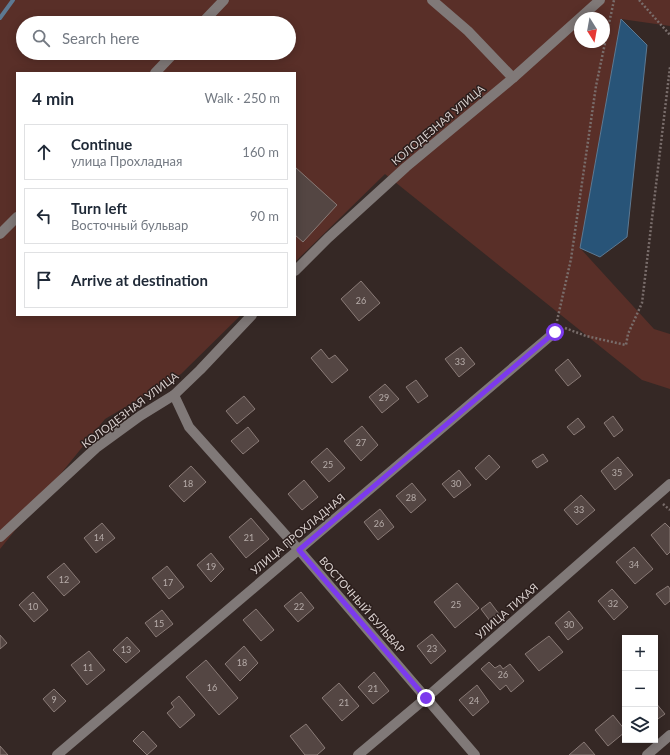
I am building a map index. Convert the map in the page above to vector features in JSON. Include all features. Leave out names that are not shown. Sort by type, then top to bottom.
[{"type":"street","points":[[209,16],[224,0]]},
{"type":"street","points":[[432,0],[468,31],[513,78]]},
{"type":"street","name":"КОЛОДЕЗНАЯ УЛИЦА","points":[[296,270],[328,238],[417,157],[513,78],[600,0]]},
{"type":"street","points":[[156,72],[167,60]]},
{"type":"street","points":[[0,234],[16,217]]},
{"type":"street","name":"КОЛОДЕЗНАЯ УЛИЦА","points":[[0,537],[96,448],[140,416],[174,395],[251,316]]},
{"type":"street","name":"УЛИЦА ПРОХЛАДНАЯ","points":[[57,755],[555,332]]},
{"type":"street","name":"ВОСТОЧНЫЙ БУЛЬВАР","points":[[174,395],[189,427],[299,550],[475,755]]},
{"type":"street","name":"УЛИЦА ТИХАЯ","points":[[358,755],[426,698],[670,484]]},
{"type":"street","points":[[647,755],[670,735]]},
{"type":"path","points":[[555,332],[571,259],[596,86],[614,0]]},
{"type":"path","points":[[640,0],[670,34]]},
{"type":"path","points":[[555,332],[561,327],[586,336],[626,345],[628,334],[642,303],[670,67]]},
{"type":"shaded area","points":[[0,0],[670,0],[670,26],[621,19],[580,248],[654,329],[670,334],[670,389],[642,380],[385,174],[296,261],[296,72],[16,72],[16,316],[240,316],[181,374],[105,419],[0,549]]},
{"type":"water","points":[[621,19],[647,45],[627,237],[600,257],[580,248]]},
{"type":"building","points":[[296,168],[337,205],[303,242],[296,236]]},
{"type":"building","points":[[361,281],[380,303],[359,321],[341,299]]},
{"type":"building","points":[[461,347],[475,364],[459,377],[445,359]]},
{"type":"building","points":[[321,349],[329,359],[335,355],[348,370],[332,383],[311,358]]},
{"type":"building","points":[[568,359],[581,376],[568,386],[555,370]]},
{"type":"building","points":[[416,380],[428,396],[418,403],[406,387]]},
{"type":"building","points":[[385,384],[399,399],[382,413],[369,397]]},
{"type":"building","points":[[244,396],[255,409],[237,424],[226,411]]},
{"type":"building","points":[[613,416],[623,430],[614,437],[604,423]]},
{"type":"building","points":[[578,418],[585,427],[574,435],[567,427]]},
{"type":"building","points":[[362,426],[378,445],[361,461],[344,441]]},
{"type":"building","points":[[248,427],[259,441],[243,454],[231,441]]},
{"type":"building","points":[[327,448],[345,468],[329,482],[311,462]]},
{"type":"building","points":[[543,454],[548,461],[537,468],[532,461]]},
{"type":"building","points":[[489,455],[500,467],[486,480],[475,468]]},
{"type":"building","points":[[618,457],[633,475],[615,490],[601,471]]},
{"type":"building","points":[[191,466],[206,482],[184,502],[169,486]]},
{"type":"building","points":[[459,470],[471,485],[454,498],[442,484]]},
{"type":"building","points":[[304,480],[318,497],[302,510],[288,494]]},
{"type":"building","points":[[412,483],[426,500],[411,513],[396,496]]},
{"type":"building","points":[[581,495],[595,510],[577,525],[564,510]]},
{"type":"building","points":[[380,509],[394,527],[378,540],[364,522]]},
{"type":"building","points":[[251,518],[269,539],[246,558],[229,537]]},
{"type":"building","points":[[102,523],[115,538],[96,553],[84,538]]},
{"type":"building","points":[[665,523],[670,528],[670,552],[667,555],[651,535]]},
{"type":"building","points":[[634,547],[653,569],[635,584],[616,562]]},
{"type":"building","points":[[211,553],[224,569],[211,582],[197,565]]},
{"type":"building","points":[[64,563],[80,582],[64,596],[47,577]]},
{"type":"building","points":[[167,566],[184,587],[169,599],[152,578]]},
{"type":"building","points":[[457,583],[479,608],[455,628],[434,602]]},
{"type":"building","points":[[668,586],[670,589],[670,601],[665,605],[656,594]]},
{"type":"building","points":[[612,589],[628,607],[614,620],[598,601]]},
{"type":"building","points":[[33,592],[48,610],[34,622],[19,605]]},
{"type":"building","points":[[301,592],[314,608],[298,622],[284,606]]},
{"type":"building","points":[[490,602],[499,614],[490,621],[481,609]]},
{"type":"building","points":[[256,609],[274,630],[261,641],[243,620]]},
{"type":"building","points":[[162,610],[173,624],[156,637],[145,623]]},
{"type":"building","points":[[569,611],[583,628],[568,640],[555,623]]},
{"type":"building","points":[[432,634],[446,651],[431,664],[417,646]]},
{"type":"building","points":[[0,635],[7,643],[0,649]]},
{"type":"building","points":[[549,636],[563,652],[539,671],[525,654]]},
{"type":"building","points":[[127,637],[140,651],[126,663],[113,650]]},
{"type":"building","points":[[244,646],[258,663],[240,681],[225,664]]},
{"type":"building","points":[[89,651],[105,670],[87,685],[71,665]]},
{"type":"building","points":[[206,660],[238,698],[219,715],[186,677]]},
{"type":"building","points":[[489,662],[495,668],[500,665],[503,669],[510,664],[524,681],[511,692],[506,685],[500,690],[481,669]]},
{"type":"building","points":[[374,672],[389,691],[373,704],[358,687]]},
{"type":"building","points":[[339,683],[359,706],[342,721],[322,698]]},
{"type":"building","points":[[477,685],[489,702],[473,716],[459,700]]},
{"type":"building","points":[[54,689],[66,701],[54,712],[43,699]]},
{"type":"building","points":[[179,696],[195,715],[180,728],[167,713],[174,707],[171,703]]},
{"type":"building","points":[[658,706],[665,714],[658,719]]},
{"type":"building","points":[[613,715],[622,726],[622,734],[608,746],[595,730]]},
{"type":"building","points":[[306,724],[325,748],[317,755],[305,755],[290,736]]},
{"type":"building","points":[[143,731],[157,746],[147,755],[133,741]]},
{"type":"building","points":[[584,742],[595,755],[569,755]]},
{"type":"building","points":[[0,746],[8,755],[0,755]]},
{"type":"waterway","points":[[0,18],[13,0]]},
{"type":"route","points":[[426,698],[299,550],[555,332]]}]
